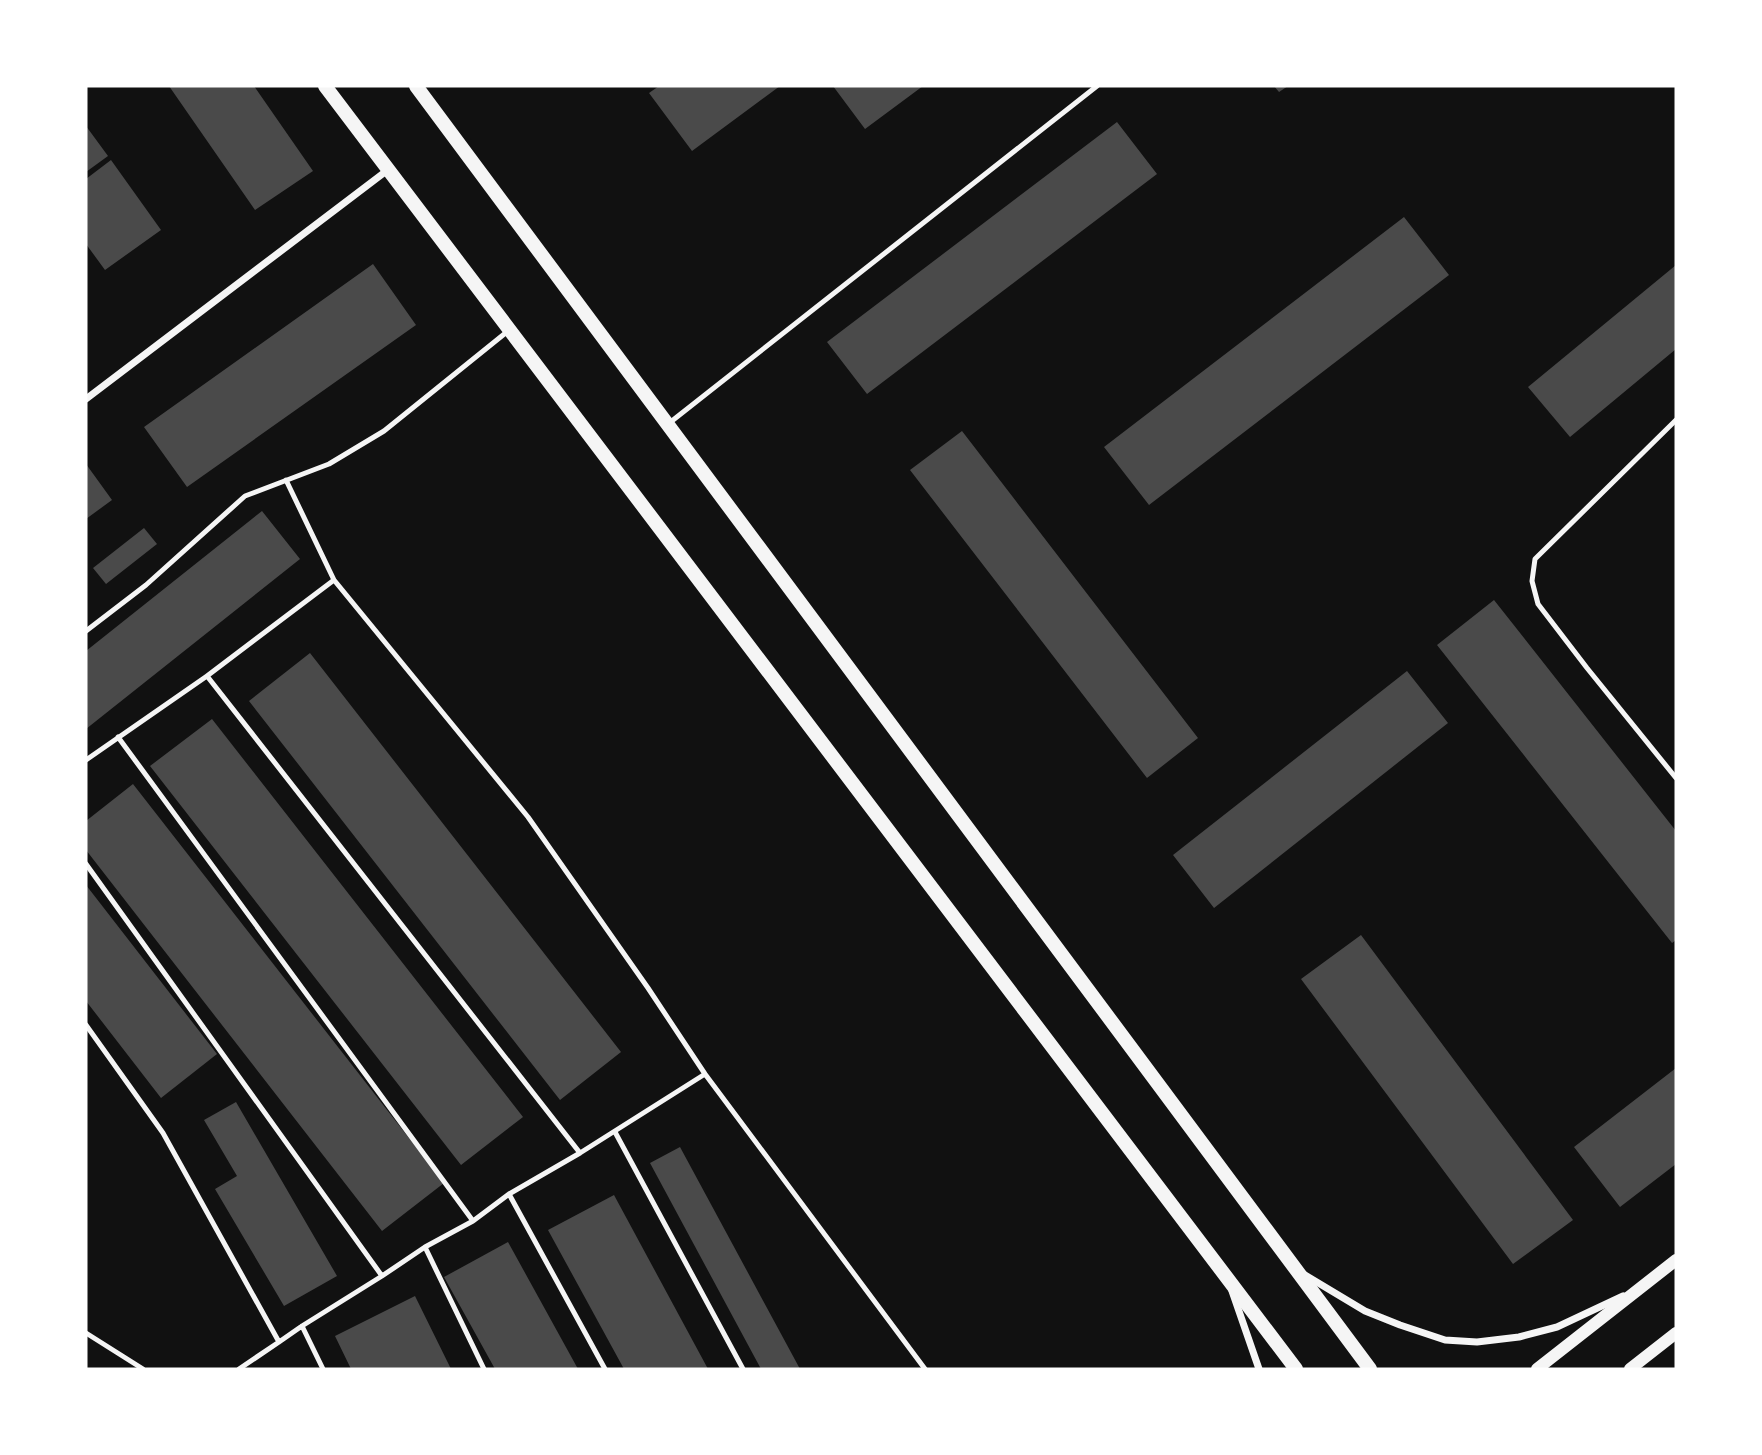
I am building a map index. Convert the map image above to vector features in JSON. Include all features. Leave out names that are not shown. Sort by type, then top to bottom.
[{"type":"main road","points":[[325,86],[1296,1369]]},
{"type":"main road","points":[[416,86],[1370,1369]]},
{"type":"street","points":[[86,399],[390,169]]},
{"type":"street","points":[[1537,1369],[1676,1260]]},
{"type":"street","points":[[1296,1269],[1365,1311],[1445,1340],[1477,1342],[1519,1337],[1557,1327],[1640,1289]]},
{"type":"street","points":[[1228,1280],[1259,1369]]},
{"type":"street","points":[[1629,1369],[1676,1333]]},
{"type":"lane","points":[[668,424],[1097,86]]},
{"type":"lane","points":[[86,631],[146,585],[246,496],[329,464],[384,430],[511,329]]},
{"type":"lane","points":[[1676,420],[1535,559],[1532,581],[1538,604],[1676,778]]},
{"type":"lane","points":[[286,480],[334,580],[528,817],[705,1074],[925,1369]]},
{"type":"lane","points":[[86,760],[207,676],[334,580]]},
{"type":"lane","points":[[207,676],[580,1153]]},
{"type":"lane","points":[[118,737],[473,1221]]},
{"type":"lane","points":[[86,864],[382,1276]]},
{"type":"lane","points":[[86,1025],[163,1133],[279,1342]]},
{"type":"lane","points":[[239,1369],[425,1247],[473,1221],[509,1194],[615,1132],[705,1074]]},
{"type":"lane","points":[[615,1132],[743,1369]]},
{"type":"lane","points":[[509,1194],[605,1369]]},
{"type":"lane","points":[[425,1247],[484,1369]]},
{"type":"lane","points":[[302,1326],[323,1369]]},
{"type":"lane","points":[[86,1333],[143,1369]]},
{"type":"building","points":[[169,86],[254,86],[313,171],[255,210]]},
{"type":"building","points":[[659,86],[780,86],[692,151],[649,93]]},
{"type":"building","points":[[833,86],[923,86],[865,129]]},
{"type":"building","points":[[1274,86],[1288,86],[1279,92]]},
{"type":"building","points":[[1117,122],[1157,174],[867,394],[827,342]]},
{"type":"building","points":[[86,126],[108,156],[86,172]]},
{"type":"building","points":[[111,160],[161,230],[105,270],[86,244],[86,179]]},
{"type":"building","points":[[1404,217],[1449,275],[1149,505],[1104,447]]},
{"type":"building","points":[[373,264],[416,325],[187,487],[144,427]]},
{"type":"building","points":[[1676,265],[1676,349],[1570,437],[1528,387]]},
{"type":"building","points":[[962,431],[1198,738],[1147,778],[910,470]]},
{"type":"building","points":[[86,464],[112,500],[86,519]]},
{"type":"building","points":[[262,511],[300,559],[86,729],[86,651]]},
{"type":"building","points":[[144,528],[157,544],[106,584],[93,568]]},
{"type":"building","points":[[1494,600],[1676,831],[1676,940],[1672,943],[1437,645]]},
{"type":"building","points":[[310,653],[621,1052],[560,1100],[249,701]]},
{"type":"building","points":[[1407,671],[1448,723],[1214,908],[1173,855]]},
{"type":"building","points":[[212,719],[523,1117],[461,1165],[150,766]]},
{"type":"building","points":[[133,784],[444,1183],[382,1231],[86,850],[86,821]]},
{"type":"building","points":[[86,885],[217,1054],[161,1098],[86,1001]]},
{"type":"building","points":[[1361,935],[1573,1220],[1513,1264],[1301,979]]},
{"type":"building","points":[[1676,1068],[1676,1164],[1620,1207],[1574,1147]]},
{"type":"building","points":[[236,1102],[337,1276],[284,1306],[215,1189],[237,1176],[204,1120]]},
{"type":"building","points":[[680,1147],[800,1369],[761,1369],[650,1163]]},
{"type":"building","points":[[614,1195],[708,1369],[624,1369],[548,1230]]},
{"type":"building","points":[[508,1242],[578,1369],[495,1369],[444,1277]]},
{"type":"building","points":[[415,1296],[451,1369],[351,1369],[335,1336]]}]
